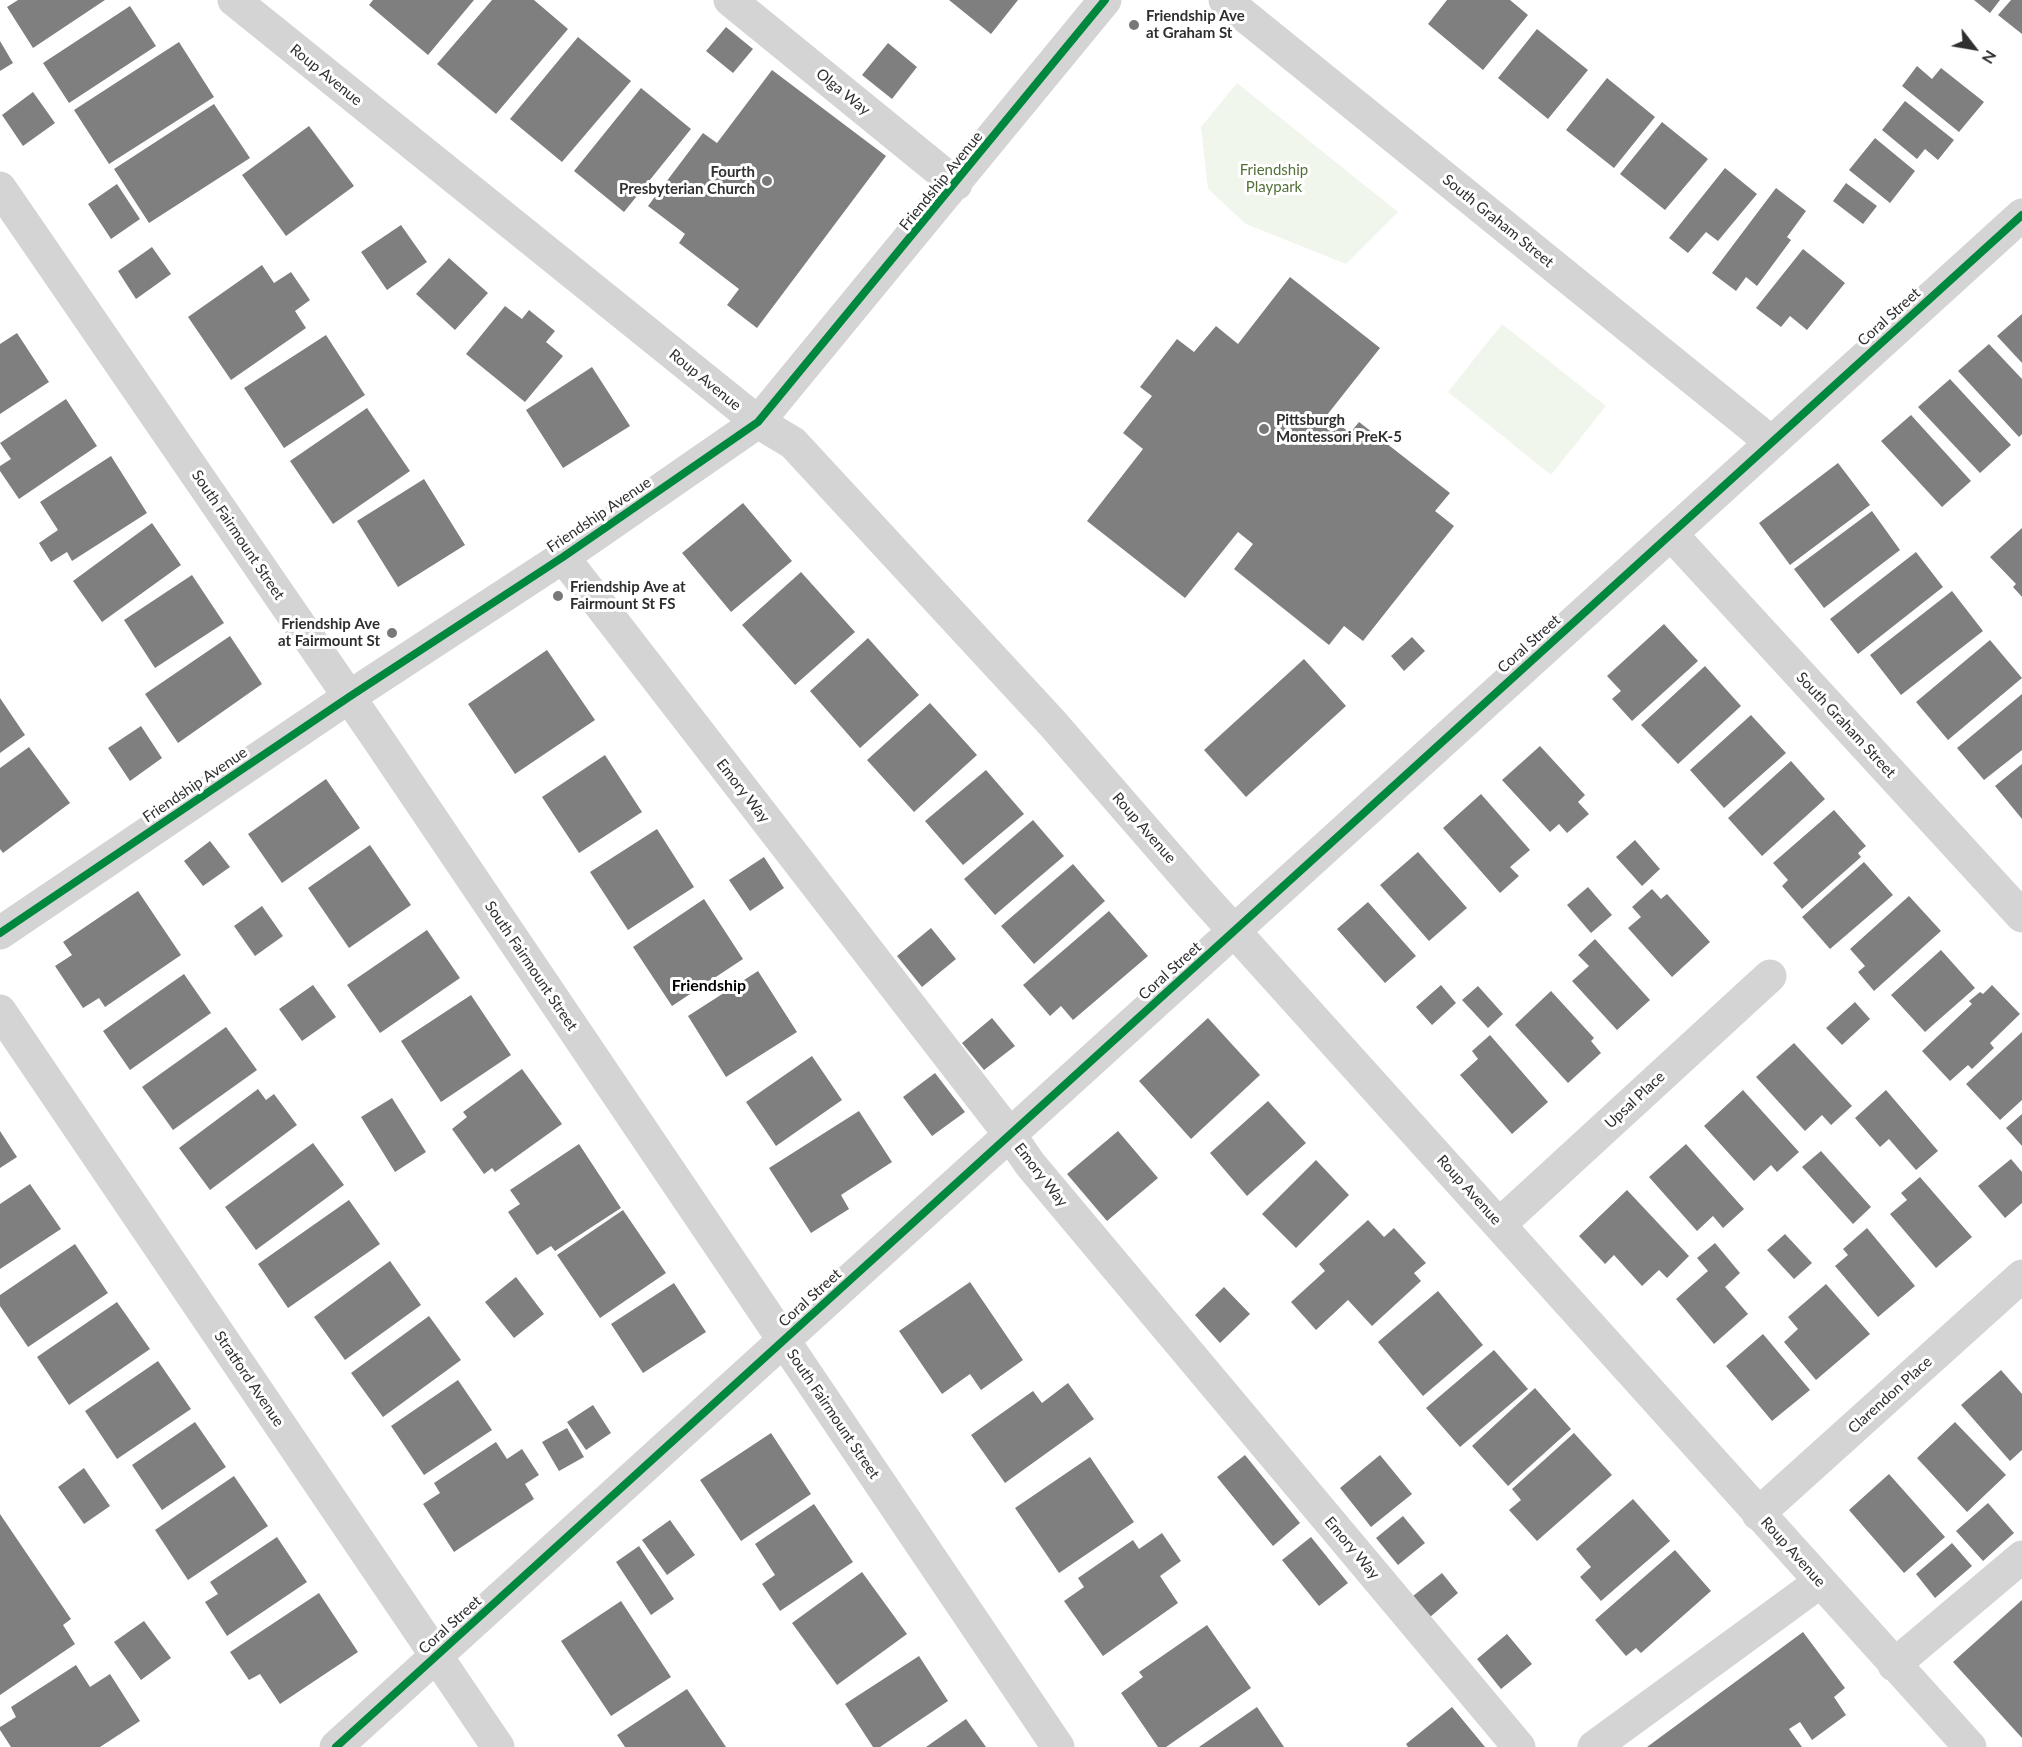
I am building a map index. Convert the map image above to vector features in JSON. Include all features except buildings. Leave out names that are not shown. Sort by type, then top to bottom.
[{"type":"street","name":"Roup Avenue","points":[[234,0],[759,423],[793,444],[1053,724],[1199,892],[1970,1747]]},
{"type":"street","name":"Olga Way","points":[[729,0],[956,184]]},
{"type":"street","name":"Friendship Avenue","points":[[0,933],[759,423],[1106,0]]},
{"type":"street","name":"South Graham Street","points":[[1225,0],[1771,442]]},
{"type":"street","name":"South Fairmount Street","points":[[0,189],[349,697],[1058,1747]]},
{"type":"street","name":"Coral Street","points":[[336,1747],[2022,215]]},
{"type":"street","name":"South Graham Street","points":[[1671,534],[2022,916]]},
{"type":"street","name":"Emory Way","points":[[562,556],[1037,1173],[1519,1747]]},
{"type":"street","name":"Upsal Place","points":[[1500,1224],[1770,976]]},
{"type":"street","name":"Stratford Avenue","points":[[0,1011],[498,1747]]},
{"type":"street","name":"Clarendon Place","points":[[1758,1514],[2022,1276]]},
{"type":"street","points":[[1894,1665],[2022,1557]]},
{"type":"street","points":[[1594,1747],[1820,1582]]},
{"type":"green space","name":"Friendship Playpark","points":[[1237,83],[1398,212],[1346,264],[1246,224],[1208,189],[1201,127]]},
{"type":"green space","points":[[1502,324],[1606,406],[1551,475],[1448,392]]},
{"type":"cycle path","points":[[0,933],[349,697],[563,557],[758,422],[1105,0]]},
{"type":"cycle path","points":[[336,1747],[2022,215]]},
{"type":"place","name":"Friendship Ave at Graham St","points":[[1134,25]]},
{"type":"place","name":"Fourth Presbyterian Church","points":[[767,181]]},
{"type":"place","name":"Pittsburgh Montessori PreK-5","points":[[1264,429]]},
{"type":"place","name":"Friendship Ave at Fairmount St FS","points":[[558,596]]},
{"type":"place","name":"Friendship Ave at Fairmount St","points":[[392,633]]},
{"type":"district","name":"Friendship","points":[[709,986]]}]
